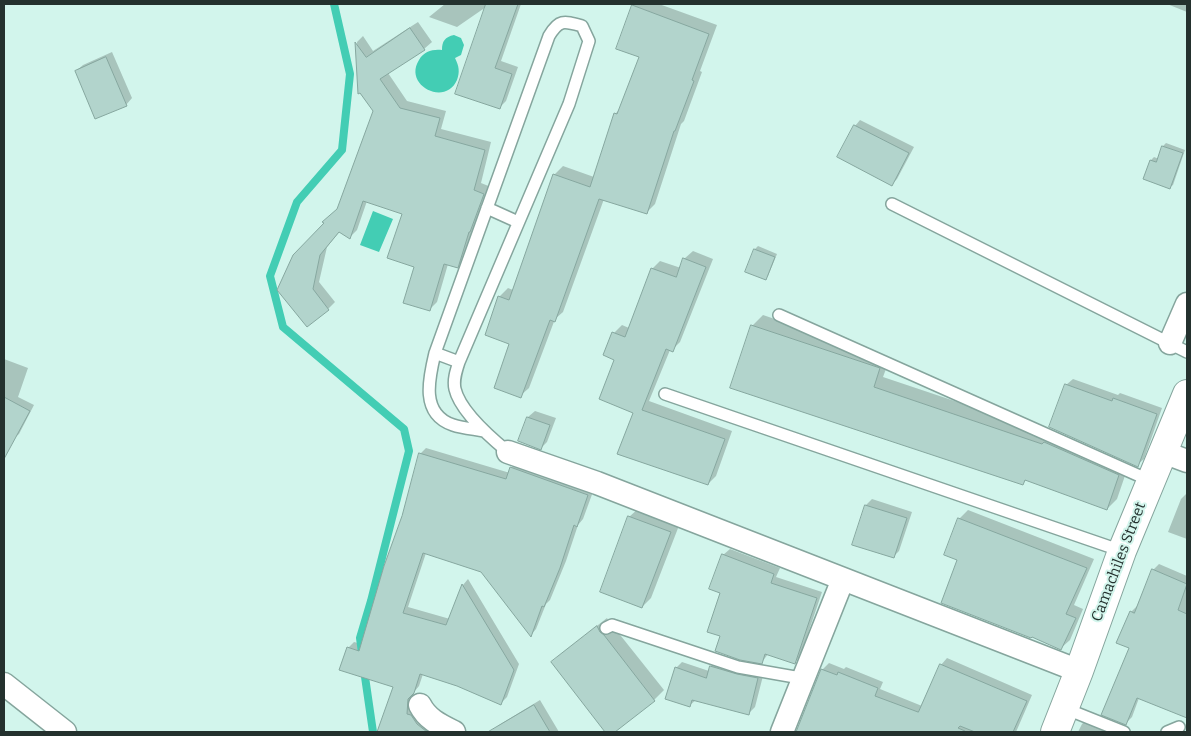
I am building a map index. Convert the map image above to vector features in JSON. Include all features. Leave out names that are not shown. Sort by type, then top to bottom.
[{"type":"street","points":[[1178,347],[1187,304]]},
{"type":"street","name":"Camachiles Street","points":[[1060,720],[1122,551],[1151,481],[1175,457],[1187,394]]},
{"type":"street","points":[[508,452],[597,483],[1079,671]]},
{"type":"street","points":[[782,732],[843,579]]},
{"type":"street","points":[[4,684],[65,732]]},
{"type":"street","points":[[420,705],[424,713],[432,721],[454,732]]},
{"type":"lane","points":[[484,431],[451,425],[440,418],[434,412],[429,401],[429,379],[435,353],[549,36],[555,26],[566,22],[582,26],[589,41],[575,86],[459,362],[455,376],[455,389],[458,397],[472,418],[508,452]]},
{"type":"lane","points":[[892,204],[1178,347]]},
{"type":"lane","points":[[487,208],[518,222]]},
{"type":"lane","points":[[779,316],[1151,481]]},
{"type":"lane","points":[[435,353],[459,362]]},
{"type":"lane","points":[[665,394],[1122,551]]},
{"type":"lane","points":[[606,628],[612,625],[738,667],[804,677]]},
{"type":"lane","points":[[1060,720],[1124,732]]},
{"type":"lane","points":[[1167,732],[1179,727]]},
{"type":"shaded area","points":[[454,35],[461,38],[464,45],[461,55],[455,58],[459,69],[457,80],[451,88],[444,92],[427,90],[416,77],[419,60],[423,54],[429,51],[442,50],[445,40]]},
{"type":"shaded area","points":[[373,211],[393,219],[379,252],[360,245]]},
{"type":"building","points":[[486,4],[518,4],[495,68],[512,74],[500,109],[455,94]]},
{"type":"building","points":[[632,5],[709,34],[692,80],[694,81],[674,131],[647,214],[599,199],[555,322],[550,320],[521,398],[494,388],[509,344],[485,335],[498,296],[509,300],[553,174],[590,187],[614,113],[617,114],[639,57],[616,49]]},
{"type":"building","points":[[410,28],[425,50],[380,79],[400,108],[440,118],[435,136],[485,150],[474,190],[484,194],[469,232],[458,268],[444,264],[430,311],[403,303],[414,267],[387,258],[402,214],[363,201],[350,239],[339,232],[320,255],[313,289],[329,310],[307,327],[277,290],[293,255],[324,223],[322,222],[337,209],[373,111],[360,93],[358,94],[355,42],[366,57]]},
{"type":"building","points":[[106,57],[127,106],[95,119],[75,71]]},
{"type":"building","points":[[854,125],[909,153],[892,186],[837,157]]},
{"type":"building","points":[[1162,146],[1183,153],[1170,189],[1143,179],[1150,160],[1156,162]]},
{"type":"building","points":[[754,249],[775,257],[766,280],[745,272]]},
{"type":"building","points":[[683,258],[706,267],[673,352],[666,349],[642,410],[725,439],[708,485],[617,454],[633,413],[599,399],[614,360],[603,355],[612,332],[625,337],[651,268],[676,277]]},
{"type":"building","points":[[751,325],[880,368],[874,387],[1042,444],[1044,442],[1119,475],[1107,510],[1025,480],[1023,485],[730,388]]},
{"type":"building","points":[[1065,384],[1112,401],[1113,398],[1157,414],[1138,467],[1049,427]]},
{"type":"building","points":[[4,397],[30,411],[4,459]]},
{"type":"building","points":[[527,417],[550,425],[541,450],[518,441]]},
{"type":"building","points":[[419,453],[506,479],[510,467],[588,495],[577,527],[574,525],[560,568],[544,607],[542,606],[531,637],[481,572],[423,553],[403,613],[446,625],[462,584],[514,670],[501,705],[457,686],[420,674],[414,693],[408,699],[407,714],[411,715],[417,724],[427,732],[377,732],[393,687],[339,670],[347,647],[359,651],[384,566],[402,516]]},
{"type":"building","points":[[865,505],[907,518],[894,558],[852,545]]},
{"type":"building","points":[[628,516],[671,532],[642,608],[600,592]]},
{"type":"building","points":[[958,518],[1087,568],[1066,614],[1076,618],[1061,650],[1032,637],[941,603],[957,560],[944,555]]},
{"type":"building","points":[[722,554],[774,574],[771,583],[817,598],[795,664],[765,654],[762,664],[740,660],[715,651],[720,636],[707,632],[720,593],[709,589]]},
{"type":"building","points":[[1152,569],[1187,584],[1178,610],[1187,614],[1187,718],[1137,698],[1126,725],[1101,715],[1129,648],[1116,643],[1130,611],[1134,613]]},
{"type":"building","points":[[597,626],[655,701],[615,732],[605,732],[551,662]]},
{"type":"building","points":[[940,664],[1027,701],[1013,732],[975,732],[960,726],[958,728],[965,732],[796,732],[821,669],[837,675],[838,672],[878,688],[875,696],[918,712]]},
{"type":"building","points":[[710,666],[758,678],[749,715],[692,700],[690,707],[665,699],[675,667],[706,678]]},
{"type":"building","points":[[534,705],[550,732],[488,732]]},
{"type":"waterway","points":[[334,4],[350,74],[342,150],[297,202],[270,276],[283,327],[404,429],[409,451],[360,638],[362,653]]},
{"type":"waterway","points":[[364,670],[373,732]]}]
